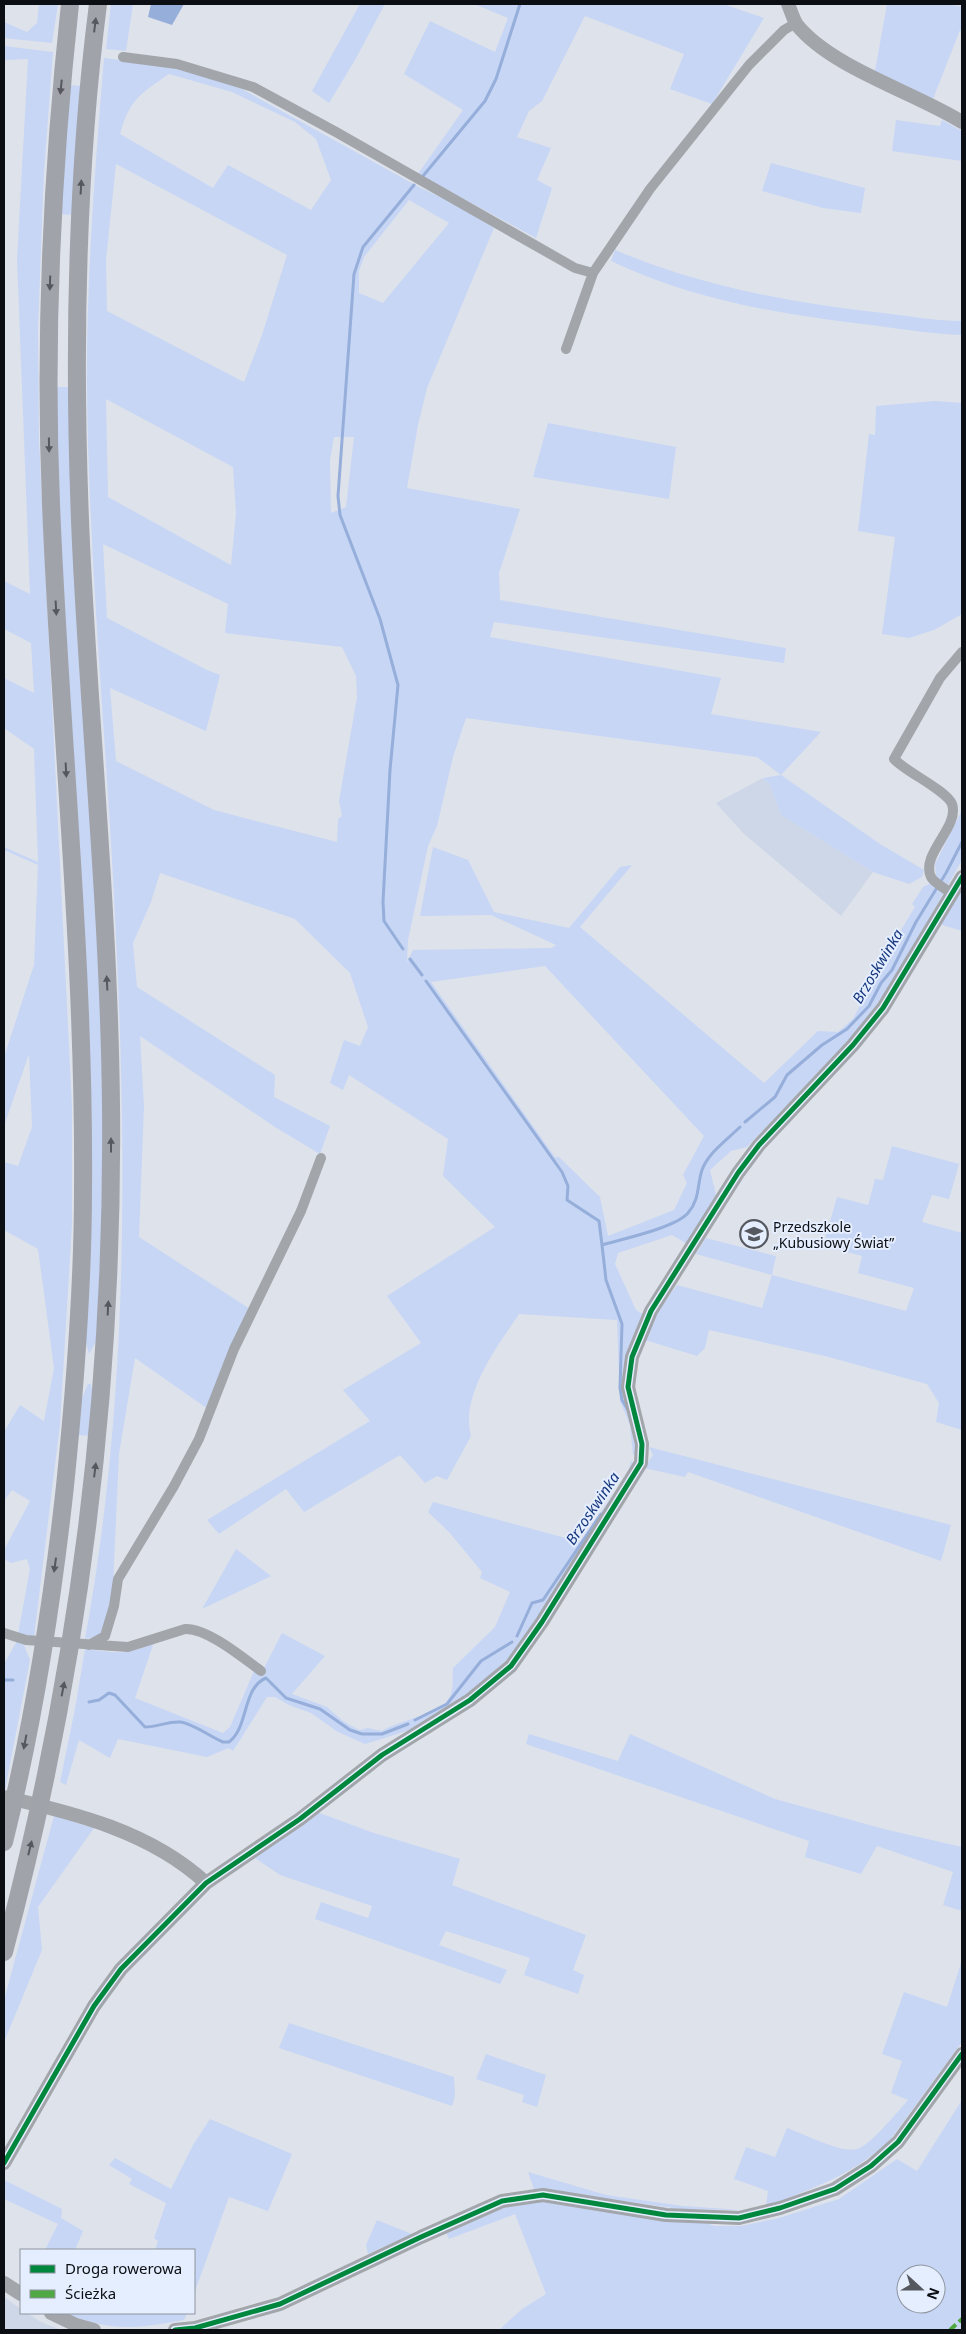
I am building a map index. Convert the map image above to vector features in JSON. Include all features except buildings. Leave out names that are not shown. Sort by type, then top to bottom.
[{"type":"highway","points":[[4,1842],[40,1663],[61,1517],[75,1378],[84,1191],[80,1016],[51,501],[48,359],[51,234],[56,139],[70,4]]},
{"type":"highway","points":[[4,1952],[36,1826],[63,1691],[89,1518],[103,1382],[107,1315],[111,1193],[111,1101],[104,914],[79,498],[76,371],[79,235],[88,96],[98,4]]},
{"type":"street","points":[[788,4],[796,23],[814,41],[840,60],[962,122]]},
{"type":"street","points":[[566,349],[593,274],[650,189],[748,65],[784,30],[796,23]]},
{"type":"street","points":[[123,57],[178,64],[253,87],[575,268],[593,274]]},
{"type":"street","points":[[942,887],[929,869],[930,860],[949,824],[953,812],[952,803],[943,794],[894,759],[940,678],[962,652]]},
{"type":"street","points":[[4,2163],[98,1999],[121,1969],[206,1883],[300,1819],[382,1755],[477,1694],[512,1666],[542,1622],[641,1463],[642,1444],[628,1387],[632,1357],[652,1311],[738,1173],[759,1145],[853,1045],[883,1008],[942,887],[962,876]]},
{"type":"street","points":[[89,1645],[105,1636],[113,1613],[118,1579],[174,1486],[199,1438],[234,1349],[301,1211],[321,1158]]},
{"type":"street","points":[[4,1633],[26,1640],[128,1647],[185,1629],[194,1629],[226,1647],[260,1671]]},
{"type":"street","points":[[4,1797],[61,1810],[114,1828],[176,1858],[206,1883]]},
{"type":"street","points":[[175,2330],[195,2328],[280,2304],[502,2201],[543,2195],[666,2215],[739,2218],[787,2206],[835,2189],[871,2166],[898,2142],[962,2054]]},
{"type":"street","points":[[4,2283],[20,2293]]},
{"type":"street","points":[[53,2314],[89,2330]]},
{"type":"shaded area","points":[[39,4],[58,4],[52,43],[4,38],[4,22],[27,32],[37,23]]},
{"type":"shaded area","points":[[111,4],[133,4],[126,51],[106,49]]},
{"type":"shaded area","points":[[151,4],[184,4],[172,25],[148,17]]},
{"type":"shaded area","points":[[360,4],[385,4],[329,103],[312,91]]},
{"type":"shaded area","points":[[474,4],[723,4],[764,18],[712,104],[670,89],[684,54],[585,16],[542,101],[529,111],[517,137],[551,148],[537,180],[552,188],[536,238],[418,174],[463,110],[404,74],[430,21],[495,52],[508,18]]},
{"type":"shaded area","points":[[887,4],[947,4],[962,7],[962,31],[960,30],[933,99],[875,71]]},
{"type":"shaded area","points":[[4,46],[53,52],[44,172],[38,328],[39,441],[72,1107],[72,1224],[60,1424],[34,1637],[18,1634],[30,1569],[27,1559],[11,1563],[4,1559],[4,1550],[30,1501],[12,1490],[4,1501],[4,1432],[20,1405],[44,1421],[54,1368],[38,1249],[4,1230],[4,1162],[18,1166],[32,1127],[29,1054],[4,1126],[4,1057],[34,965],[38,865],[4,850],[4,847],[38,862],[34,749],[4,728],[4,678],[34,693],[31,643],[4,629],[4,581],[30,594],[17,259],[28,59],[4,60]]},
{"type":"shaded area","points":[[104,58],[178,67],[242,89],[419,187],[459,206],[494,228],[427,388],[418,425],[407,488],[520,509],[499,573],[500,600],[786,648],[784,663],[494,622],[490,637],[721,678],[711,714],[821,732],[781,775],[757,757],[466,718],[453,757],[437,826],[428,846],[408,940],[407,962],[413,950],[552,948],[556,945],[491,915],[420,916],[433,847],[468,860],[494,912],[569,928],[620,867],[632,865],[580,927],[764,1083],[818,1031],[838,1032],[853,1019],[887,953],[915,907],[912,904],[923,887],[929,884],[936,875],[935,864],[962,810],[962,860],[895,979],[857,1031],[747,1147],[731,1151],[710,1170],[716,1195],[689,1245],[672,1235],[618,1253],[615,1264],[636,1310],[646,1316],[630,1356],[639,1455],[633,1455],[630,1425],[620,1401],[617,1320],[519,1314],[491,1356],[476,1388],[469,1420],[471,1436],[447,1480],[437,1476],[425,1483],[400,1455],[304,1512],[286,1489],[219,1534],[207,1520],[370,1421],[343,1390],[421,1343],[387,1296],[495,1227],[443,1176],[448,1139],[349,1075],[343,1090],[330,1083],[344,1040],[360,1046],[368,1027],[350,973],[295,919],[160,873],[151,902],[133,943],[137,987],[275,1075],[274,1097],[330,1126],[320,1154],[275,1127],[140,1036],[144,1106],[139,1237],[250,1309],[208,1409],[135,1358],[119,1454],[112,1607],[99,1637],[85,1639],[100,1545],[111,1450],[118,1355],[121,1259],[122,1163],[118,972],[94,574],[87,392],[94,183]],"holes":[[[169,74],[232,92],[295,122],[316,139],[331,180],[311,210],[228,165],[213,188],[120,134],[132,105],[143,93]],[[116,164],[287,255],[262,335],[244,382],[107,311],[106,260]],[[409,200],[449,223],[383,303],[359,293],[359,271],[364,257]],[[106,399],[233,467],[236,513],[231,565],[108,497]],[[334,437],[354,437],[346,507],[331,513],[330,460]],[[103,544],[228,604],[225,633],[342,647],[356,676],[357,697],[339,801],[342,816],[338,819],[337,842],[214,810],[116,761],[110,688],[206,731],[220,675],[107,618]],[[545,966],[704,1136],[683,1175],[687,1183],[674,1210],[608,1236],[600,1197],[559,1157],[555,1157],[431,982]]]},
{"type":"shaded area","points":[[68,85],[82,86],[73,215],[58,214]]},
{"type":"shaded area","points":[[896,120],[940,126],[942,120],[962,131],[962,161],[892,151]]},
{"type":"shaded area","points":[[771,163],[865,188],[861,213],[823,208],[762,191]]},
{"type":"shaded area","points":[[615,250],[680,274],[781,298],[849,309],[962,321],[962,335],[921,332],[777,312],[709,297],[675,287],[611,261]]},
{"type":"shaded area","points":[[56,387],[70,387],[102,1040],[105,1190],[100,1335],[89,1354],[84,1335]]},
{"type":"shaded area","points":[[935,401],[962,403],[962,614],[934,630],[909,638],[882,634],[895,537],[858,531],[869,434],[875,435],[876,406]]},
{"type":"shaded area","points":[[548,423],[676,447],[669,499],[533,477]]},
{"type":"shaded area","points":[[781,775],[880,844],[924,870],[922,877],[909,884],[873,872],[781,815],[770,785],[763,778]]},
{"type":"shaded area","points":[[763,778],[770,785],[781,815],[873,872],[841,916],[743,833],[716,803]]},
{"type":"shaded area","points":[[962,888],[962,931],[939,924]]},
{"type":"shaded area","points":[[892,1146],[959,1164],[949,1199],[932,1195],[922,1222],[962,1233],[962,1430],[936,1422],[939,1403],[927,1384],[825,1356],[709,1330],[705,1348],[697,1356],[642,1339],[653,1318],[677,1285],[762,1308],[772,1275],[906,1311],[914,1288],[858,1273],[862,1256],[823,1246],[837,1197],[868,1205],[875,1179],[883,1180]]},
{"type":"shaded area","points":[[706,1238],[776,1256],[772,1275],[696,1254]]},
{"type":"shaded area","points":[[88,1384],[91,1384],[93,1395],[89,1436],[78,1435],[80,1403]]},
{"type":"shaded area","points":[[649,1447],[951,1525],[941,1561],[688,1472],[685,1477],[644,1468],[653,1455]]},
{"type":"shaded area","points":[[631,1461],[637,1463],[623,1487],[514,1653],[490,1676],[451,1706],[410,1730],[365,1744],[338,1732],[311,1713],[289,1705],[275,1697],[267,1697],[233,1751],[229,1748],[207,1757],[118,1739],[110,1758],[79,1740],[66,1785],[60,1782],[85,1649],[128,1652],[154,1642],[135,1698],[223,1733],[230,1727],[254,1671],[261,1674],[282,1633],[325,1656],[292,1694],[327,1707],[343,1721],[359,1730],[368,1728],[382,1731],[438,1708],[450,1696],[453,1668],[495,1627],[510,1592],[480,1578],[482,1572],[449,1532],[428,1512],[433,1502],[580,1542],[628,1473]]},
{"type":"shaded area","points":[[236,1549],[271,1576],[202,1609]]},
{"type":"shaded area","points":[[17,1641],[24,1645],[30,1660],[5,1790],[4,1664]]},
{"type":"shaded area","points":[[529,1734],[618,1761],[630,1734],[775,1799],[884,1829],[962,1847],[962,1911],[943,1905],[953,1872],[877,1846],[861,1874],[805,1857],[809,1841],[526,1744]]},
{"type":"shaded area","points":[[317,1812],[371,1832],[460,1859],[452,1885],[586,1935],[573,1970],[584,1975],[578,1994],[524,1975],[530,1958],[446,1931],[439,1945],[507,1970],[500,1984],[315,1919],[321,1902],[368,1918],[372,1906],[280,1875],[255,1858]]},
{"type":"shaded area","points":[[54,1816],[94,1828],[38,1907],[42,1950],[4,2042],[4,2000]]},
{"type":"shaded area","points":[[962,1960],[962,2042],[890,2140],[877,2152],[832,2179],[766,2206],[768,2191],[734,2179],[746,2147],[775,2157],[787,2128],[832,2146],[850,2150],[863,2146],[876,2135],[908,2100],[891,2093],[902,2061],[882,2054],[904,1992],[947,2007]]},
{"type":"shaded area","points":[[289,2023],[454,2077],[455,2096],[452,2106],[279,2048]]},
{"type":"shaded area","points":[[486,2054],[546,2075],[537,2107],[522,2102],[524,2095],[476,2079]]},
{"type":"shaded area","points":[[962,2100],[962,2330],[499,2330],[522,2309],[546,2294],[515,2214],[449,2239],[445,2230],[511,2203],[542,2200],[697,2220],[715,2226],[741,2226],[779,2218],[839,2199],[897,2159],[917,2171]]},
{"type":"shaded area","points":[[210,2119],[292,2154],[268,2211],[229,2197],[195,2291],[195,2249],[155,2249],[158,2241],[154,2238],[166,2203],[129,2184],[132,2179],[109,2165],[115,2158],[171,2189],[193,2145]]},
{"type":"shaded area","points":[[528,2172],[606,2195],[683,2206],[742,2210],[681,2209],[534,2189]]},
{"type":"shaded area","points":[[4,2180],[62,2209],[61,2218],[83,2231],[75,2249],[46,2249],[58,2224],[4,2199]]},
{"type":"shaded area","points":[[377,2220],[412,2234],[368,2254],[366,2245]]},
{"type":"shaded area","points":[[4,2297],[20,2308],[20,2314],[29,2314],[41,2322],[61,2330],[4,2330]]},
{"type":"shaded area","points":[[67,2314],[187,2314],[184,2320],[137,2327],[110,2326]]},
{"type":"waterway","points":[[423,176],[485,101],[496,79],[520,4]]},
{"type":"waterway","points":[[403,949],[384,921],[383,902],[390,770],[398,685],[380,619],[340,515],[338,496],[354,274],[363,247],[414,185]]},
{"type":"waterway","name":"Brzoskwinka","points":[[745,1122],[775,1097],[787,1075],[822,1045],[847,1029],[869,1006],[881,983],[892,970],[916,922],[946,873],[962,842]]},
{"type":"waterway","points":[[410,959],[422,975]]},
{"type":"waterway","points":[[426,981],[562,1172],[568,1186],[567,1200],[599,1221],[602,1245]]},
{"type":"waterway","name":"Brzoskwinka","points":[[628,1410],[622,1400],[620,1388],[622,1324],[606,1280],[602,1245],[660,1228],[688,1213],[695,1202],[700,1176],[705,1164],[713,1152],[740,1127]]},
{"type":"waterway","name":"Brzoskwinka","points":[[517,1636],[532,1603],[543,1600],[601,1514]]},
{"type":"waterway","name":"Brzoskwinka","points":[[415,1720],[447,1704],[481,1661],[512,1642]]},
{"type":"waterway","name":"Brzoskwinka","points":[[89,1702],[99,1700],[109,1693],[115,1695],[145,1727],[180,1722],[196,1727],[223,1742],[229,1742],[240,1727],[253,1690],[258,1683],[266,1678],[286,1698],[320,1709],[350,1730],[362,1734],[382,1734],[408,1724]]},
{"type":"waterway","name":"Brzoskwinka","points":[[4,1680],[13,1680]]},
{"type":"marked path","points":[[950,2330],[962,2319]]},
{"type":"cycle path","points":[[4,2163],[94,2006],[121,1969],[206,1883],[300,1819],[382,1755],[470,1700],[511,1666],[542,1622],[641,1463],[642,1444],[628,1387],[632,1357],[651,1311],[738,1173],[759,1145],[853,1045],[883,1008],[962,877]]},
{"type":"cycle path","points":[[175,2330],[195,2328],[280,2304],[502,2201],[543,2195],[666,2215],[739,2218],[780,2208],[835,2189],[871,2166],[898,2142],[962,2054]]},
{"type":"place","name":"Przedszkole „Kubusiowy Świat”","points":[[754,1234]]}]
